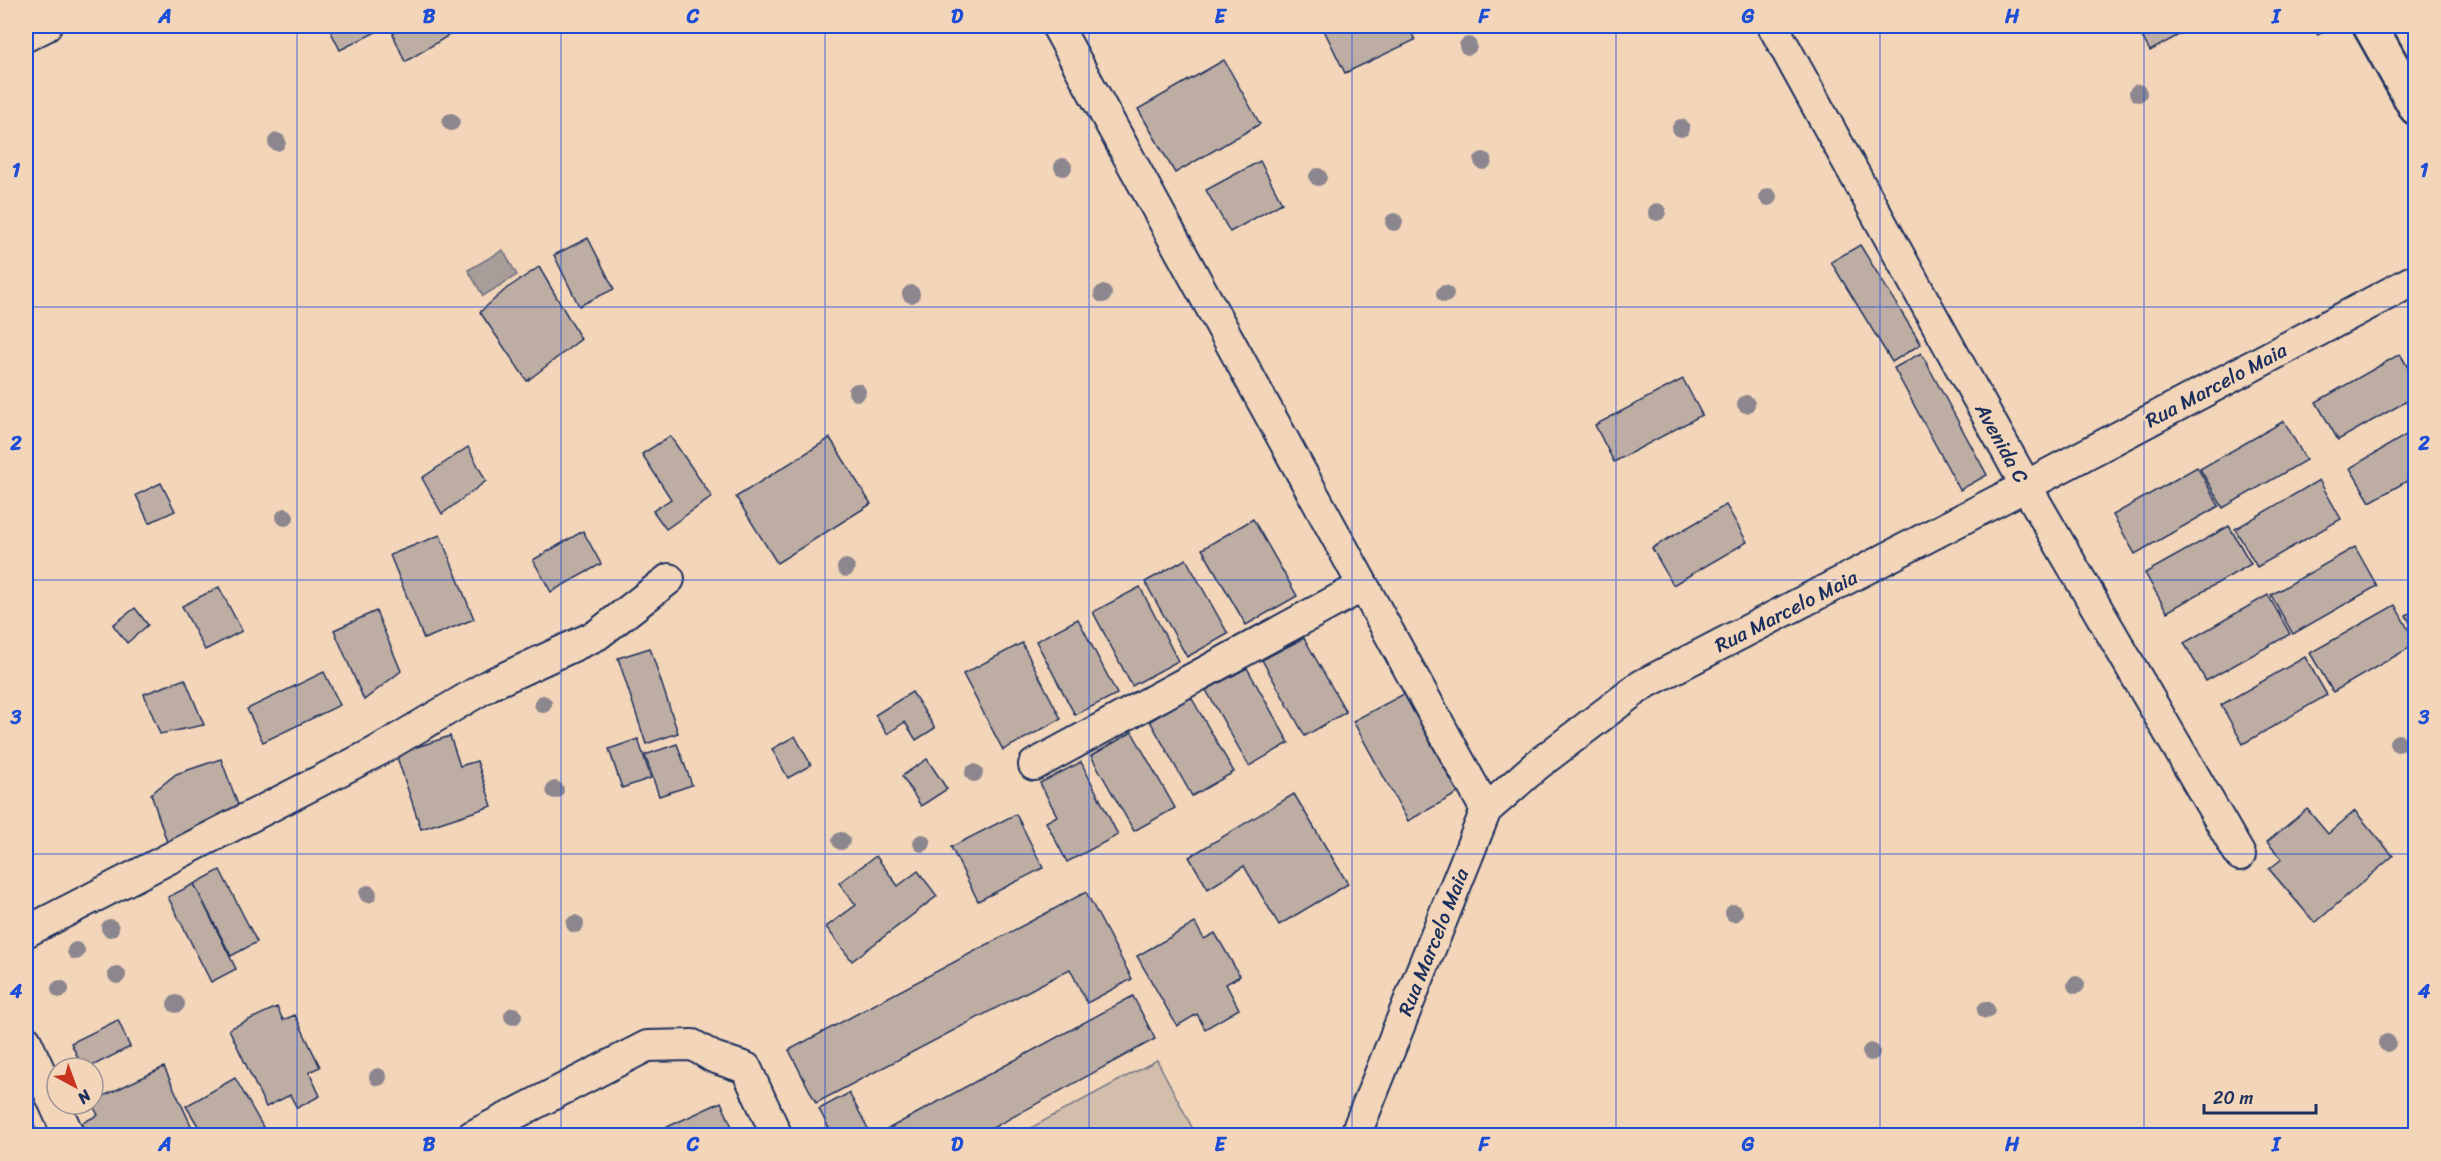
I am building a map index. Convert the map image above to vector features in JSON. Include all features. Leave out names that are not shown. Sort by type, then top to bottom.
[{"type":"street","points":[[26,36],[46,26]]},
{"type":"street","points":[[1057,26],[1486,810]]},
{"type":"street","name":"Avenida C","points":[[1773,26],[2026,486],[2240,855]]},
{"type":"street","points":[[2370,26],[2415,108]]},
{"type":"street","name":"Rua Marcelo Maia","points":[[1355,1136],[1486,810],[1537,765],[1642,686],[2026,486],[2415,279]]},
{"type":"street","points":[[26,932],[376,752],[489,685],[597,635],[669,579]]},
{"type":"street","points":[[1034,765],[1363,586]]},
{"type":"street","points":[[26,1041],[69,1136]]},
{"type":"street","points":[[472,1136],[647,1046],[693,1045],[713,1057],[746,1068],[777,1136]]},
{"type":"shaded area","points":[[503,250],[517,275],[483,296],[468,270]]},
{"type":"shaded area","points":[[1157,1060],[1196,1135],[1027,1135],[1025,1131]]},
{"type":"shaded area","points":[[26,1106],[39,1135],[26,1135]]},
{"type":"building","points":[[328,26],[378,26],[380,30],[340,50]]},
{"type":"building","points":[[402,26],[464,26],[405,62],[393,34]]},
{"type":"building","points":[[1322,26],[1408,26],[1415,40],[1345,73]]},
{"type":"building","points":[[2136,26],[2195,26],[2150,51]]},
{"type":"building","points":[[2311,26],[2331,26],[2318,35]]},
{"type":"building","points":[[1224,60],[1260,124],[1175,173],[1138,109]]},
{"type":"building","points":[[1260,161],[1282,203],[1230,232],[1206,190]]},
{"type":"building","points":[[588,238],[614,289],[579,306],[554,255]]},
{"type":"building","points":[[1860,245],[1921,344],[1892,362],[1831,262]]},
{"type":"building","points":[[539,267],[581,339],[527,381],[480,312],[506,289]]},
{"type":"building","points":[[1921,353],[1987,475],[1960,490],[1894,368]]},
{"type":"building","points":[[2400,354],[2416,381],[2416,396],[2338,440],[2316,402]]},
{"type":"building","points":[[1683,379],[1702,415],[1614,462],[1595,425]]},
{"type":"building","points":[[2284,421],[2306,460],[2223,508],[2200,469]]},
{"type":"building","points":[[2416,429],[2416,476],[2370,502],[2350,468]]},
{"type":"building","points":[[670,436],[712,497],[666,529],[653,511],[671,499],[642,454]]},
{"type":"building","points":[[830,438],[871,504],[777,563],[736,497]]},
{"type":"building","points":[[468,447],[486,481],[442,514],[422,478]]},
{"type":"building","points":[[2197,467],[2219,506],[2135,554],[2113,515]]},
{"type":"building","points":[[2319,480],[2341,519],[2257,567],[2235,529]]},
{"type":"building","points":[[161,483],[175,511],[149,523],[136,495]]},
{"type":"building","points":[[1726,505],[1747,542],[1673,585],[1652,548]]},
{"type":"building","points":[[1253,519],[1297,596],[1246,625],[1202,549]]},
{"type":"building","points":[[2229,526],[2251,564],[2167,612],[2145,573]]},
{"type":"building","points":[[583,531],[601,564],[551,592],[533,560]]},
{"type":"building","points":[[440,535],[474,619],[424,639],[390,555]]},
{"type":"building","points":[[2355,547],[2377,586],[2293,634],[2271,595]]},
{"type":"building","points":[[1186,559],[1228,634],[1187,657],[1145,582]]},
{"type":"building","points":[[219,587],[242,631],[205,650],[182,606]]},
{"type":"building","points":[[1140,587],[1178,661],[1132,686],[1093,612]]},
{"type":"building","points":[[2268,595],[2290,634],[2206,681],[2184,643]]},
{"type":"building","points":[[2395,605],[2416,644],[2333,692],[2310,653]]},
{"type":"building","points":[[135,608],[148,625],[127,643],[113,625]]},
{"type":"building","points":[[2416,610],[2416,634],[2406,615]]},
{"type":"building","points":[[376,611],[401,671],[364,700],[334,630]]},
{"type":"building","points":[[1078,619],[1117,694],[1075,715],[1036,641]]},
{"type":"building","points":[[1304,638],[1346,712],[1305,736],[1262,660]]},
{"type":"building","points":[[1022,643],[1061,719],[1003,750],[963,674]]},
{"type":"building","points":[[650,648],[678,733],[646,744],[618,658]]},
{"type":"building","points":[[2305,657],[2327,695],[2243,744],[2221,705]]},
{"type":"building","points":[[1247,668],[1289,743],[1249,766],[1206,690]]},
{"type":"building","points":[[324,672],[340,705],[263,742],[247,709]]},
{"type":"building","points":[[185,679],[204,725],[160,734],[144,694]]},
{"type":"building","points":[[912,692],[935,728],[916,740],[905,722],[887,734],[875,715]]},
{"type":"building","points":[[1404,694],[1458,793],[1408,821],[1353,721]]},
{"type":"building","points":[[1191,697],[1234,772],[1192,796],[1150,721]]},
{"type":"building","points":[[1132,732],[1175,808],[1134,831],[1091,756]]},
{"type":"building","points":[[450,736],[460,766],[477,761],[492,806],[421,829],[396,754]]},
{"type":"building","points":[[795,736],[811,765],[788,778],[772,749]]},
{"type":"building","points":[[638,739],[651,778],[622,788],[609,749]]},
{"type":"building","points":[[677,744],[692,785],[659,796],[645,755]]},
{"type":"building","points":[[221,759],[240,810],[168,845],[151,794],[176,774]]},
{"type":"building","points":[[927,759],[947,789],[921,806],[902,776]]},
{"type":"building","points":[[1081,762],[1118,835],[1067,862],[1046,822],[1057,816],[1040,783]]},
{"type":"building","points":[[1294,794],[1348,884],[1279,925],[1244,866],[1208,889],[1189,857]]},
{"type":"building","points":[[2307,809],[2328,834],[2355,811],[2393,856],[2315,923],[2269,869],[2282,859],[2267,842]]},
{"type":"building","points":[[1016,814],[1043,868],[978,901],[951,847]]},
{"type":"building","points":[[876,856],[898,886],[918,871],[937,896],[852,961],[826,927],[856,905],[839,883]]},
{"type":"building","points":[[220,870],[257,942],[231,956],[194,884]]},
{"type":"building","points":[[194,884],[236,969],[211,982],[168,897]]},
{"type":"building","points":[[1086,892],[1132,979],[1087,1003],[1070,969],[816,1103],[789,1050]]},
{"type":"building","points":[[1195,923],[1204,939],[1215,933],[1240,976],[1226,984],[1239,1009],[1205,1029],[1197,1014],[1177,1026],[1137,956]]},
{"type":"building","points":[[1133,996],[1155,1039],[978,1136],[875,1136]]},
{"type":"building","points":[[277,1007],[283,1020],[295,1015],[320,1067],[309,1072],[320,1096],[297,1108],[290,1095],[266,1107],[229,1029]]},
{"type":"building","points":[[118,1020],[130,1047],[105,1060],[105,1056],[77,1056],[71,1043]]},
{"type":"building","points":[[164,1067],[196,1136],[120,1136],[118,1130],[107,1136],[88,1136],[82,1123],[96,1116],[105,1116],[105,1095]]},
{"type":"building","points":[[235,1078],[263,1127],[248,1136],[204,1136],[186,1106]]},
{"type":"building","points":[[849,1093],[872,1136],[833,1136],[819,1109]]},
{"type":"building","points":[[721,1102],[736,1136],[652,1136],[652,1134]]}]
